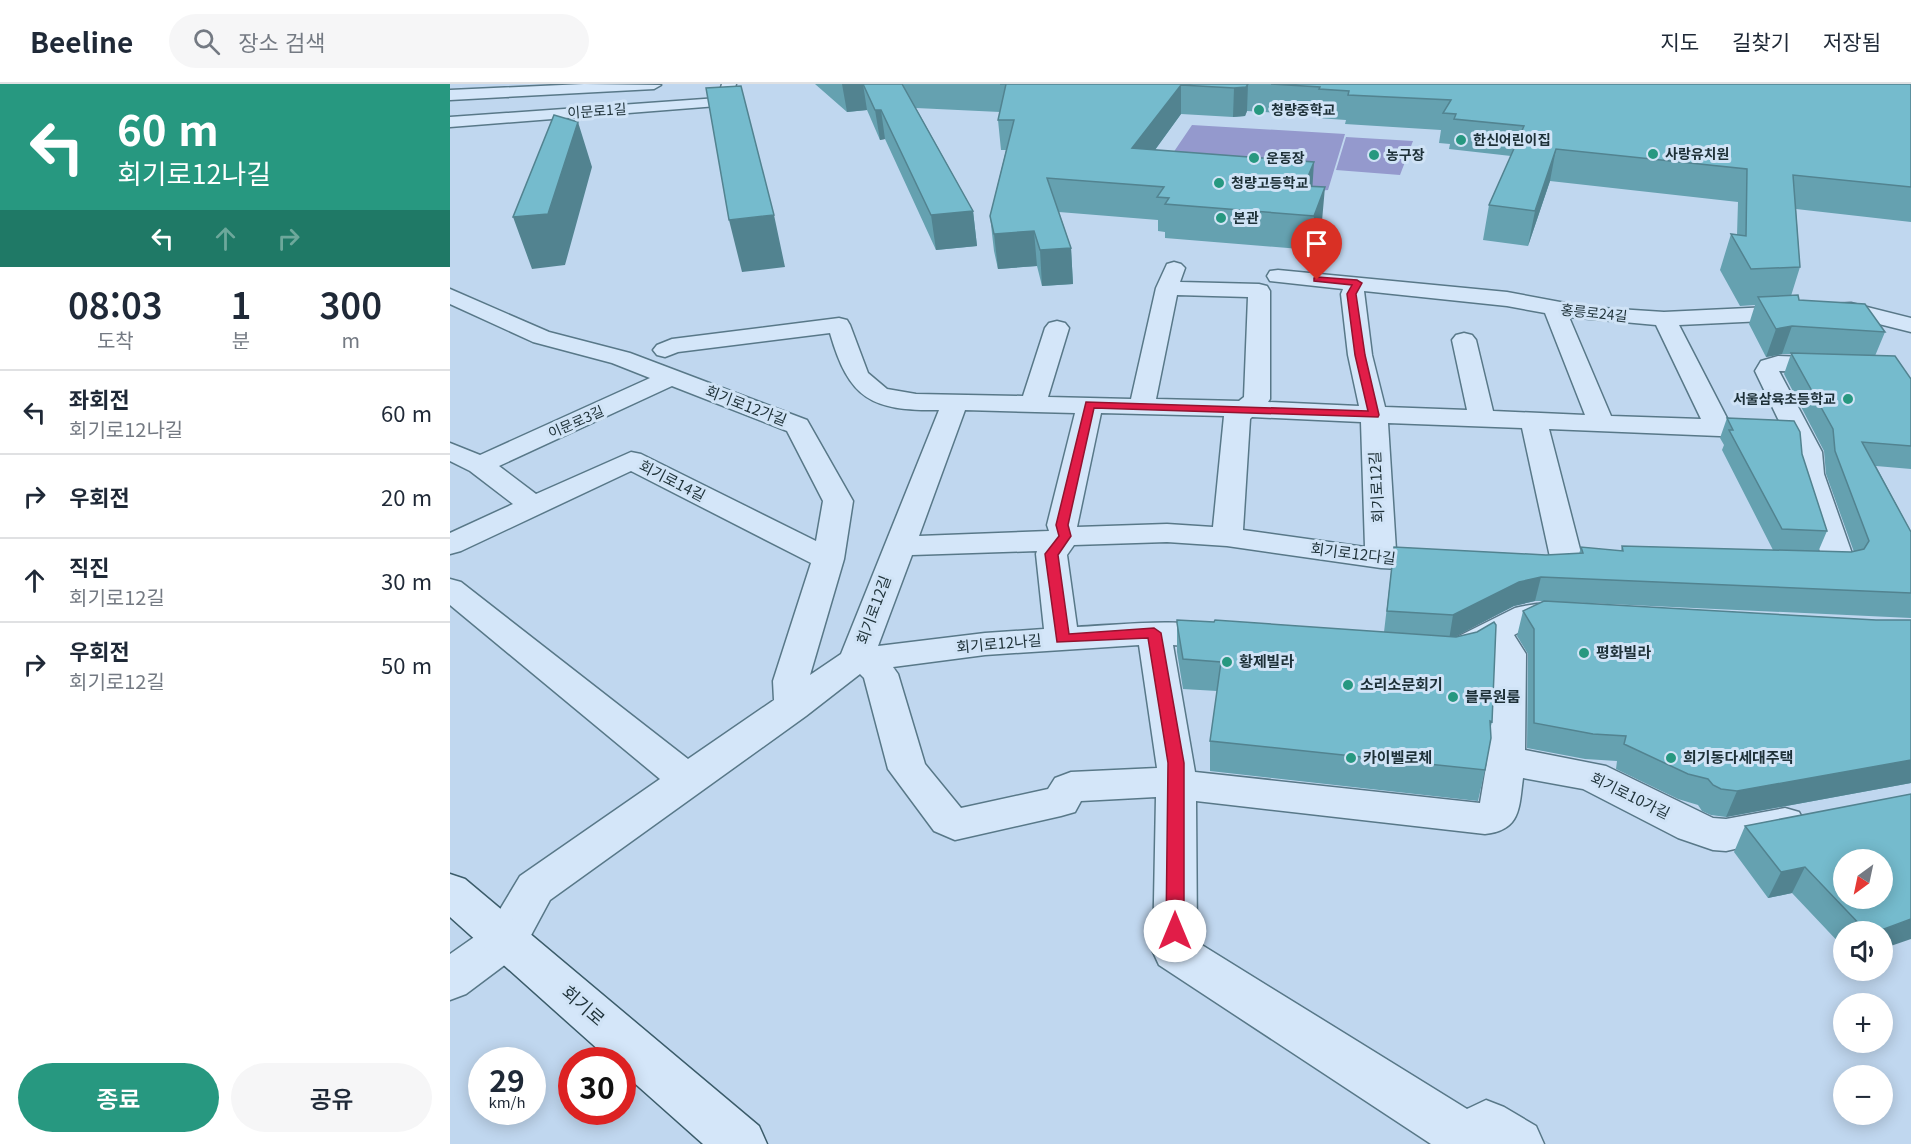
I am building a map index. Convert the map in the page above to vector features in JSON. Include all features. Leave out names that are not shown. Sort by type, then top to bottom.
[{"type":"street","name":"이문로1길","points":[[492,89],[670,84]]},
{"type":"street","name":"이문로1길","points":[[458,121],[725,102],[729,84]]},
{"type":"street","points":[[455,138],[458,121],[492,89]]},
{"type":"street","points":[[450,95],[492,89]]},
{"type":"street","name":"홍릉로24길","points":[[1278,276],[1507,299],[1587,314],[1664,319],[1851,310],[1911,325]]},
{"type":"street","points":[[1142,406],[1171,278],[1259,291],[1257,399],[1237,417],[1227,537]]},
{"type":"street","name":"회기로12길","points":[[1357,283],[1352,294],[1360,355],[1374,415],[1381,559]]},
{"type":"street","points":[[1454,294],[1482,418]]},
{"type":"street","name":"회기로12가길","points":[[450,296],[541,337],[621,358],[650,358],[671,377],[798,426],[838,501],[828,559],[791,681],[793,706]]},
{"type":"street","points":[[1554,308],[1601,423]]},
{"type":"street","points":[[1664,319],[1718,427]]},
{"type":"street","points":[[650,358],[672,346],[838,325],[858,378],[879,396],[916,402],[1244,409],[1797,431]]},
{"type":"street","points":[[1034,404],[1057,328]]},
{"type":"street","points":[[1781,563],[1840,565],[1810,474],[1808,452],[1767,375],[1770,366],[1788,363],[1854,366]]},
{"type":"street","name":"이문로3길","points":[[480,465],[671,377]]},
{"type":"street","name":"회기로12길","points":[[506,939],[535,888],[856,660],[955,402]]},
{"type":"street","points":[[1062,639],[1051,554],[1065,536],[1062,525],[1090,405]]},
{"type":"street","points":[[1534,421],[1565,561]]},
{"type":"street","points":[[450,451],[480,465],[532,506]]},
{"type":"street","name":"회기로14길","points":[[450,545],[631,460],[828,559]]},
{"type":"street","name":"회기로12다길","points":[[898,546],[1040,543],[1065,536],[1167,533],[1227,537],[1381,559],[1461,564]]},
{"type":"street","points":[[450,589],[688,780]]},
{"type":"street","points":[[1430,652],[1458,651],[1535,613],[1593,616]]},
{"type":"street","points":[[1154,633],[1176,763],[1175,952],[1474,1144],[1486,1124],[1518,1144]]},
{"type":"street","name":"회기로12나길","points":[[856,660],[985,644],[1154,633],[1246,639]]},
{"type":"street","points":[[856,660],[872,666],[880,674],[907,769],[948,820],[955,825],[1061,801],[1064,800],[1071,787],[1148,782],[1485,819],[1492,818],[1498,813],[1506,761],[1509,654],[1505,646],[1492,633]]},
{"type":"street","name":"회기로10가길","points":[[1506,761],[1592,776],[1692,827],[1713,834],[1726,835],[1819,817]]},
{"type":"street","name":"회기로","points":[[450,891],[741,1144]]},
{"type":"street","points":[[450,980],[506,939]]},
{"type":"shaded area","name":"운동장","points":[[1192,125],[1345,134],[1328,190],[1154,181]]},
{"type":"shaded area","name":"농구장","points":[[1346,137],[1413,141],[1400,175],[1336,170]]},
{"type":"building","points":[[863,84],[902,84],[973,211],[931,215],[881,110],[875,110]]},
{"type":"building","points":[[1006,84],[1248,84],[1246,87],[1234,88],[1181,85],[1132,148],[1314,162],[1304,186],[1325,187],[1314,216],[1165,204],[1169,198],[1157,197],[1164,187],[1047,178],[1071,248],[1040,250],[1034,231],[994,234],[990,216],[1014,120],[998,120]]},
{"type":"building","points":[[1271,84],[1911,84],[1911,187],[1793,175],[1800,267],[1751,269],[1731,234],[1746,236],[1747,169],[1556,149],[1535,211],[1489,205],[1524,126],[1454,119],[1456,114],[1443,113],[1451,100],[1348,95],[1349,91]]},
{"type":"building","points":[[741,86],[774,215],[729,220],[706,88]]},
{"type":"building","points":[[554,115],[578,122],[548,214],[513,217]]},
{"type":"building","points":[[1798,295],[1799,300],[1865,304],[1885,332],[1792,326],[1776,329],[1758,297]]},
{"type":"building","points":[[1791,353],[1895,356],[1911,379],[1911,446],[1862,442],[1911,532],[1911,593],[1541,577],[1519,582],[1453,615],[1387,611],[1394,547],[1546,555],[1583,553],[1581,547],[1623,551],[1622,546],[1851,552],[1864,549],[1869,541],[1835,451],[1833,429]]},
{"type":"building","points":[[1727,418],[1794,421],[1800,432],[1802,454],[1827,531],[1782,529],[1729,430],[1733,430]]},
{"type":"building","points":[[1544,601],[1876,620],[1911,620],[1911,760],[1737,791],[1721,789],[1708,779],[1688,774],[1624,744],[1626,736],[1593,734],[1534,723],[1534,629],[1523,611]]},
{"type":"building","points":[[1177,620],[1214,622],[1215,620],[1456,637],[1477,632],[1494,622],[1496,625],[1492,722],[1490,721],[1491,738],[1485,770],[1210,741],[1221,662],[1183,659]]},
{"type":"building","points":[[1911,794],[1911,919],[1893,926],[1893,921],[1857,921],[1845,909],[1893,909],[1893,849],[1833,849],[1833,896],[1805,867],[1781,872],[1745,826]]},
{"type":"place","name":"청량중학교","points":[[1259,110]]},
{"type":"place","name":"한신어린이집","points":[[1461,140]]},
{"type":"place","name":"사랑유치원","points":[[1653,154]]},
{"type":"place","name":"농구장","points":[[1374,155]]},
{"type":"place","name":"운동장","points":[[1254,158]]},
{"type":"place","name":"청량고등학교","points":[[1219,183]]},
{"type":"place","name":"본관","points":[[1221,218]]},
{"type":"place","name":"서울삼육초등학교","points":[[1848,399]]},
{"type":"place","name":"평화빌라","points":[[1584,653]]},
{"type":"place","name":"황제빌라","points":[[1227,662]]},
{"type":"place","name":"소리소문회기","points":[[1348,685]]},
{"type":"place","name":"블루원룸","points":[[1453,697]]},
{"type":"place","name":"카이벨로체","points":[[1351,758]]},
{"type":"place","name":"희기동다세대주택","points":[[1671,758]]},
{"type":"route","points":[[1175,931],[1176,763],[1154,633],[1062,639],[1051,554],[1065,536],[1062,525],[1090,405],[1374,415],[1360,355],[1352,294],[1357,283],[1317,280]]}]
